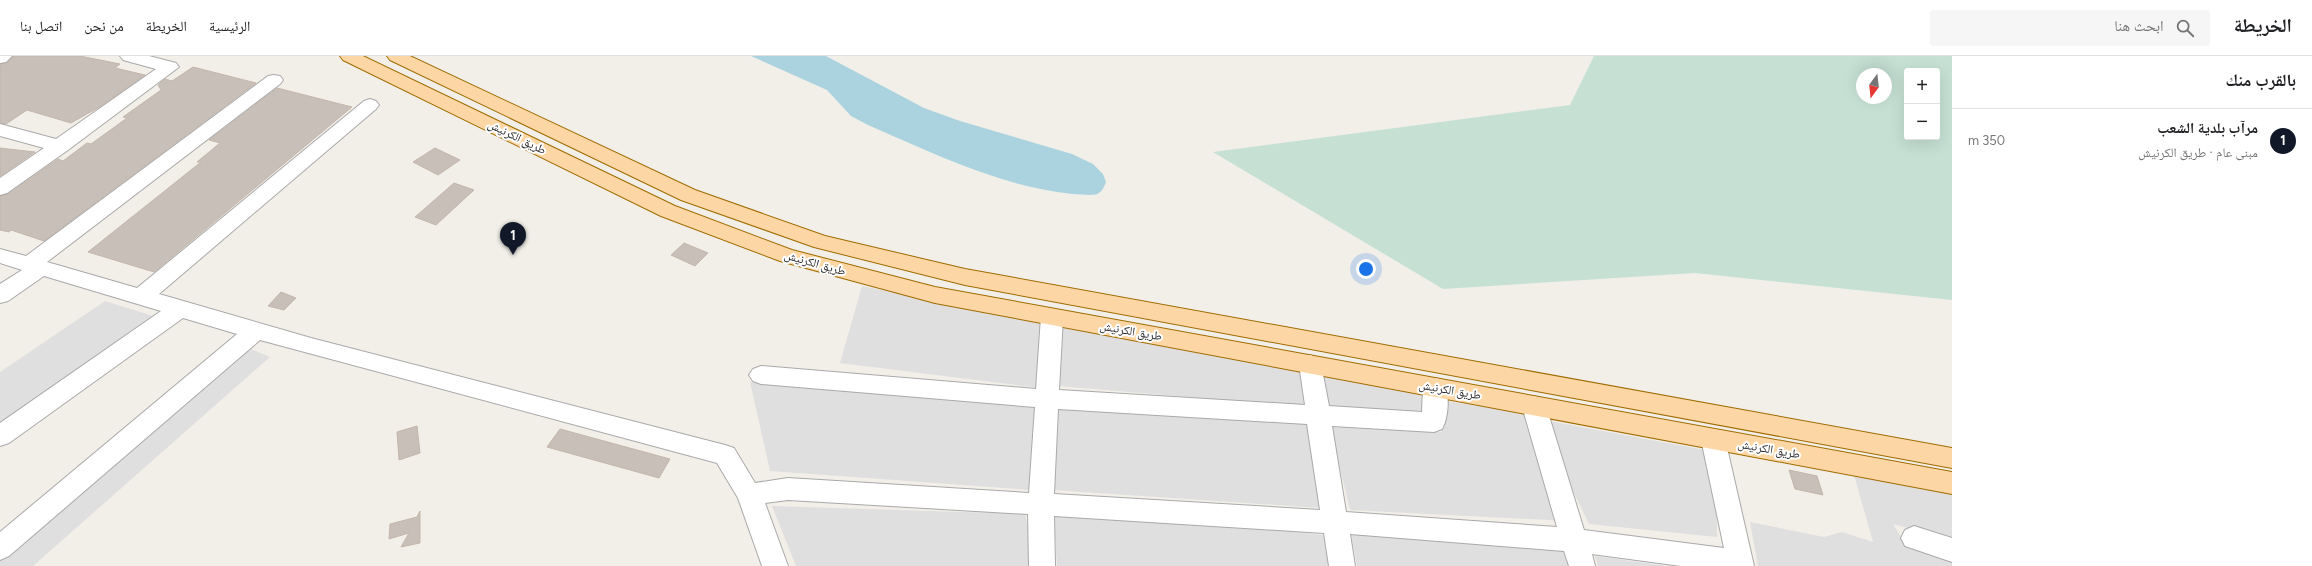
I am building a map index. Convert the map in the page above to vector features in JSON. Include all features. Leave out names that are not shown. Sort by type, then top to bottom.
[{"type":"main road","name":"طريق الكرنيش","points":[[349,56],[668,211],[787,256],[935,295],[1952,483]]},
{"type":"main road","name":"طريق الكرنيش","points":[[396,56],[688,195],[821,242],[972,278],[1952,458]]},
{"type":"street","points":[[0,188],[170,67],[129,56]]},
{"type":"street","points":[[0,295],[35,266],[274,80]]},
{"type":"street","points":[[140,298],[370,105]]},
{"type":"street","points":[[0,130],[61,146]]},
{"type":"street","points":[[0,256],[256,331],[725,455],[749,495],[775,566]]},
{"type":"street","points":[[0,436],[180,309]]},
{"type":"street","points":[[1042,566],[1042,504],[1052,317]]},
{"type":"street","points":[[0,548],[256,331]]},
{"type":"street","points":[[1310,364],[1342,566]]},
{"type":"street","points":[[761,375],[1047,399],[1434,422],[1435,388]]},
{"type":"street","points":[[1534,406],[1582,566]]},
{"type":"street","points":[[749,495],[788,489],[1335,522],[1573,540],[1740,564],[1713,439]]},
{"type":"street","points":[[1914,538],[1952,550]]},
{"type":"shaded area","points":[[862,286],[1043,322],[1040,388],[840,363]]},
{"type":"shaded area","points":[[105,301],[153,316],[0,424],[0,372]]},
{"type":"shaded area","points":[[1062,325],[1300,370],[1304,407],[1059,386]]},
{"type":"shaded area","points":[[246,347],[270,357],[33,566],[0,566],[0,556]]},
{"type":"shaded area","points":[[1322,373],[1423,393],[1423,412],[1327,406]]},
{"type":"shaded area","points":[[750,382],[1037,405],[1031,490],[770,471]]},
{"type":"shaded area","points":[[1444,401],[1526,413],[1568,521],[1350,510],[1330,427],[1441,432]]},
{"type":"shaded area","points":[[1059,406],[1308,423],[1321,508],[1053,490]]},
{"type":"shaded area","points":[[1538,419],[1716,452],[1717,537],[1589,524]]},
{"type":"shaded area","points":[[1854,475],[1952,494],[1952,540],[1893,524],[1904,542],[1952,559],[1952,566],[1758,566],[1750,522],[1824,537],[1842,532],[1873,542]]},
{"type":"shaded area","points":[[1053,505],[1323,535],[1332,566],[1057,566]]},
{"type":"shaded area","points":[[772,506],[1025,514],[1035,566],[796,566]]},
{"type":"shaded area","points":[[1351,534],[1577,550],[1580,566],[1357,566]]},
{"type":"shaded area","points":[[1595,556],[1667,566],[1598,566]]},
{"type":"green space","points":[[1594,56],[1952,56],[1952,300],[1695,273],[1443,289],[1213,152],[1570,105]]},
{"type":"water","points":[[751,56],[826,56],[924,108],[960,121],[1072,154],[1093,164],[1103,174],[1106,182],[1102,191],[1097,194],[1073,194],[1020,184],[968,167],[868,125],[851,116],[827,90]]},
{"type":"building","points":[[14,56],[80,56],[120,64],[115,68],[145,75],[101,106],[71,123],[27,110],[6,124],[0,123],[0,64],[7,63]]},
{"type":"building","points":[[193,67],[256,83],[44,241],[11,230],[9,232],[0,230],[0,196],[8,194],[58,159],[63,161],[87,143],[91,144],[127,118],[123,117],[161,90],[158,85],[165,79],[172,81]]},
{"type":"building","points":[[277,88],[352,107],[154,272],[88,252],[201,162],[197,162],[220,143],[209,140]]},
{"type":"building","points":[[0,148],[35,152],[0,176]]},
{"type":"building","points":[[435,148],[460,160],[438,175],[413,162]]},
{"type":"building","points":[[454,183],[474,190],[436,225],[415,217]]},
{"type":"building","points":[[684,243],[708,253],[695,266],[671,255]]},
{"type":"building","points":[[281,292],[296,298],[284,310],[268,306]]},
{"type":"building","points":[[417,426],[420,453],[399,460],[397,432]]},
{"type":"building","points":[[560,429],[670,459],[659,478],[547,447]]},
{"type":"building","points":[[1789,470],[1817,476],[1823,495],[1795,489]]},
{"type":"building","points":[[420,511],[420,543],[401,547],[409,533],[389,539],[390,524],[417,517]]},
{"type":"place","name":"مرآب بلدية الشعب","points":[[513,255]]}]
